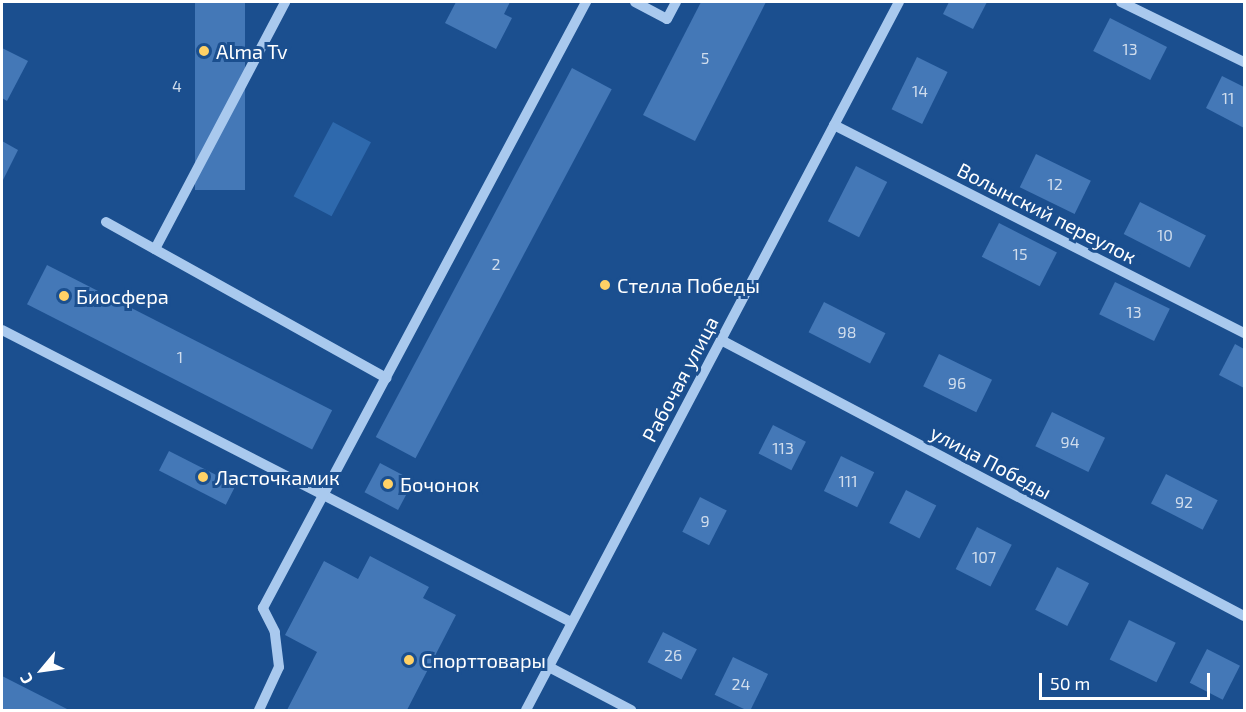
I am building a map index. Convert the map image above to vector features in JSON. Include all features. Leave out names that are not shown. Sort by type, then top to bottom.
[{"type":"street","points":[[155,249],[285,2]]},
{"type":"street","points":[[259,711],[279,667],[275,632],[263,608],[586,2]]},
{"type":"street","points":[[635,2],[667,19],[676,2]]},
{"type":"street","name":"Рабочая улица","points":[[526,711],[898,2]]},
{"type":"street","points":[[1121,2],[1245,63]]},
{"type":"street","name":"Волынский переулок","points":[[834,125],[1245,333]]},
{"type":"street","points":[[106,222],[386,378]]},
{"type":"street","points":[[2,330],[571,622]]},
{"type":"street","name":"улица Победы","points":[[721,340],[1245,616]]},
{"type":"street","points":[[549,667],[631,711]]},
{"type":"shaded area","points":[[333,122],[371,142],[332,216],[294,196]]},
{"type":"building","points":[[195,2],[245,2],[245,190],[195,190]]},
{"type":"building","points":[[456,2],[510,2],[504,14],[512,18],[496,49],[445,23]]},
{"type":"building","points":[[701,2],[766,2],[695,141],[643,115]]},
{"type":"building","points":[[949,2],[987,2],[973,29],[943,14]]},
{"type":"building","points":[[1110,18],[1167,47],[1150,80],[1093,51]]},
{"type":"building","points":[[2,48],[28,61],[7,101],[2,98]]},
{"type":"building","points":[[917,57],[948,72],[922,124],[892,109]]},
{"type":"building","points":[[572,68],[612,89],[415,458],[376,437]]},
{"type":"building","points":[[1222,76],[1244,87],[1244,128],[1206,108]]},
{"type":"building","points":[[2,141],[18,150],[2,182]]},
{"type":"building","points":[[1036,154],[1091,181],[1075,214],[1020,187]]},
{"type":"building","points":[[856,166],[887,182],[859,237],[828,221]]},
{"type":"building","points":[[1140,202],[1206,236],[1190,268],[1124,234]]},
{"type":"building","points":[[999,223],[1057,253],[1040,286],[982,257]]},
{"type":"building","points":[[47,265],[332,410],[312,449],[27,304]]},
{"type":"building","points":[[1115,282],[1170,309],[1154,341],[1099,314]]},
{"type":"building","points":[[824,302],[885,333],[870,364],[809,332]]},
{"type":"building","points":[[1235,344],[1244,349],[1244,388],[1219,375]]},
{"type":"building","points":[[939,354],[992,380],[976,412],[923,386]]},
{"type":"building","points":[[1052,412],[1105,438],[1088,472],[1035,446]]},
{"type":"building","points":[[773,425],[806,442],[791,470],[758,454]]},
{"type":"building","points":[[169,451],[236,485],[226,505],[159,471]]},
{"type":"building","points":[[841,456],[874,472],[857,507],[824,491]]},
{"type":"building","points":[[380,463],[414,481],[398,510],[365,492]]},
{"type":"building","points":[[1166,474],[1218,500],[1203,530],[1151,503]]},
{"type":"building","points":[[906,490],[936,505],[919,538],[889,523]]},
{"type":"building","points":[[700,497],[727,511],[709,545],[682,532]]},
{"type":"building","points":[[977,527],[1012,545],[990,587],[956,569]]},
{"type":"building","points":[[370,556],[429,587],[423,598],[456,615],[407,710],[287,710],[317,652],[285,635],[324,561],[358,579]]},
{"type":"building","points":[[1057,567],[1089,583],[1067,626],[1035,610]]},
{"type":"building","points":[[1129,620],[1176,643],[1156,682],[1110,660]]},
{"type":"building","points":[[663,632],[697,649],[681,680],[648,662]]},
{"type":"building","points":[[1207,649],[1240,666],[1223,700],[1190,683]]},
{"type":"building","points":[[733,657],[768,674],[751,710],[746,710],[715,695]]},
{"type":"building","points":[[2,676],[69,710],[2,710]]},
{"type":"place","name":"Alma Tv","points":[[204,51]]},
{"type":"place","name":"Стелла Победы","points":[[605,285]]},
{"type":"place","name":"Биосфера","points":[[64,296]]},
{"type":"place","name":"Ласточкамик","points":[[203,477]]},
{"type":"place","name":"Бочонок","points":[[388,484]]},
{"type":"place","name":"Спорттовары","points":[[409,660]]}]
